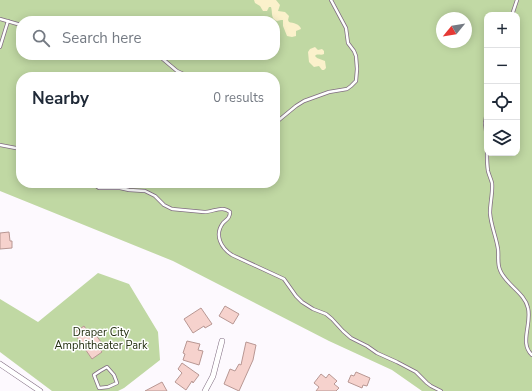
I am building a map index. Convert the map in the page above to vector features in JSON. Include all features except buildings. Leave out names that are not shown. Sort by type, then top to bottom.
[{"type":"street","points":[[205,391],[213,376],[222,341]]},
{"type":"street","points":[[0,364],[40,391]]},
{"type":"lane","points":[[280,119],[304,101],[329,92],[347,88],[356,81],[356,56],[348,43],[346,28],[331,0]]},
{"type":"lane","points":[[513,12],[517,0]]},
{"type":"lane","points":[[0,19],[16,23]]},
{"type":"lane","points":[[0,47],[8,21]]},
{"type":"lane","points":[[164,60],[180,72]]},
{"type":"lane","points":[[0,145],[16,148]]},
{"type":"lane","points":[[487,156],[488,170],[492,183],[490,213],[492,228],[498,246],[499,269],[528,307],[529,324],[526,341],[527,348],[532,355]]},
{"type":"lane","points":[[99,188],[120,188],[144,191],[155,196],[164,206],[172,209],[204,212],[219,209],[228,210],[230,212],[230,216],[222,224],[219,236],[220,242],[226,251],[284,279],[302,302],[313,310],[326,314],[351,338],[364,344],[377,353],[416,372],[427,383],[441,391]]},
{"type":"lane","points":[[107,367],[114,375],[117,383],[99,390],[94,375],[107,367]]},
{"type":"green space","points":[[0,0],[532,0],[532,391],[422,391],[392,370],[329,341],[173,261],[0,191]]},
{"type":"green space","name":"Draper City Amphitheater Park","points":[[98,273],[129,284],[158,332],[160,360],[118,391],[52,391],[0,352],[0,299],[38,322]]},
{"type":"sand","points":[[254,0],[276,0],[280,5],[278,11],[285,12],[289,16],[289,22],[296,24],[301,29],[296,31],[296,36],[287,36],[283,26],[283,20],[280,20],[280,16],[273,16],[271,7],[269,7],[267,11],[263,11],[260,6],[255,3]]},
{"type":"sand","points":[[315,47],[318,50],[322,49],[324,51],[324,54],[315,56],[325,61],[326,68],[324,70],[322,70],[319,66],[314,67],[309,62],[308,52],[310,49]]}]
